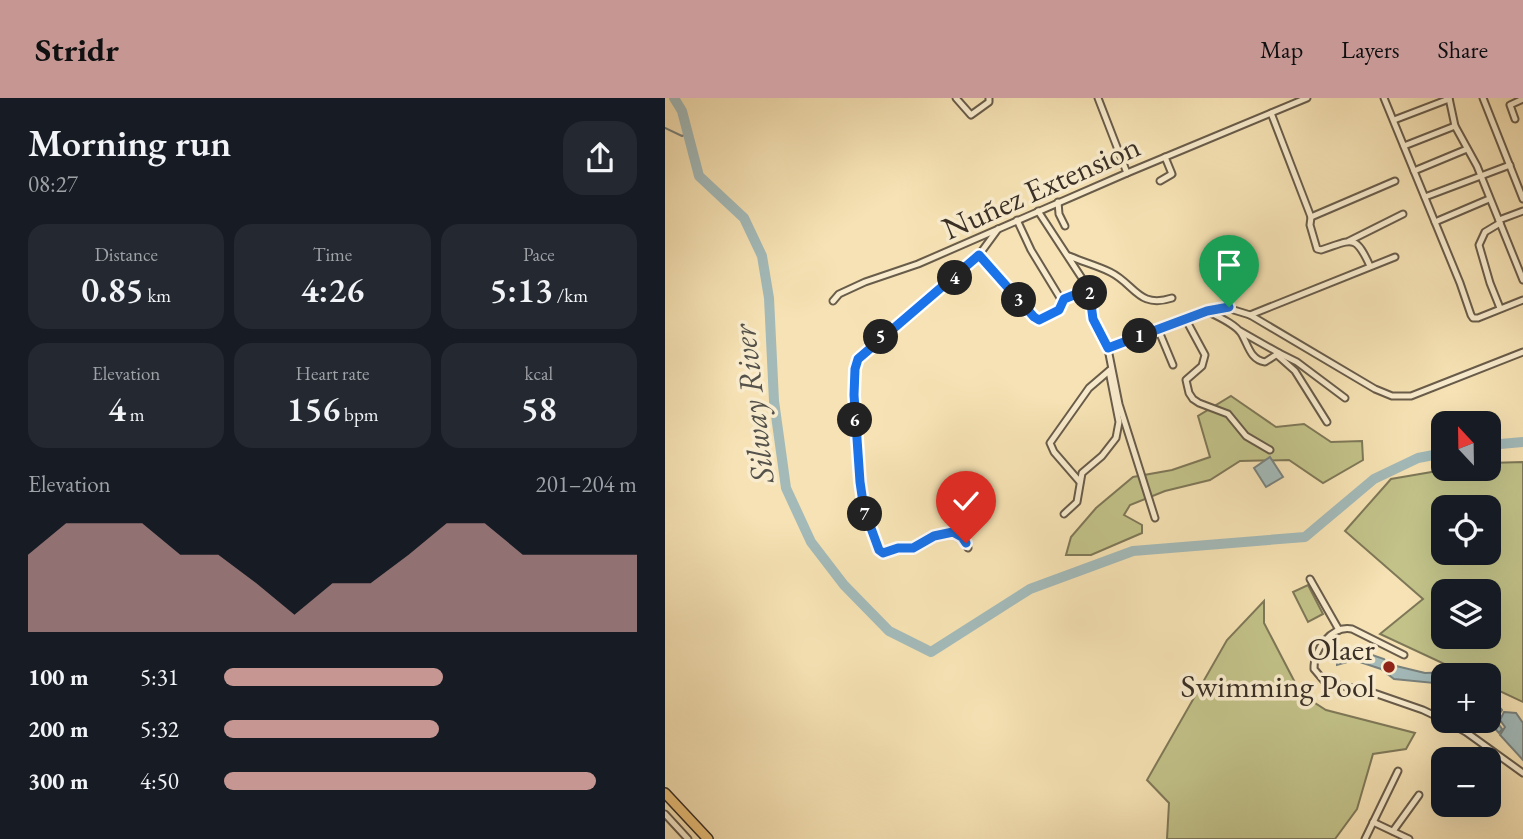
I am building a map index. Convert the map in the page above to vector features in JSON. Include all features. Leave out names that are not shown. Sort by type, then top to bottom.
[{"type":"main road","points":[[665,793],[708,839]]},
{"type":"street","points":[[955,98],[971,115],[989,102],[989,98]]},
{"type":"street","points":[[1098,98],[1127,173]]},
{"type":"street","name":"Nuñez Extension","points":[[833,301],[839,294],[865,282],[909,268],[1058,202],[1307,98]]},
{"type":"street","points":[[1384,98],[1472,317],[1478,318],[1523,300]]},
{"type":"street","points":[[1394,120],[1449,98],[1455,126],[1480,174],[1523,280]]},
{"type":"street","points":[[1483,98],[1523,199]]},
{"type":"street","points":[[1515,119],[1510,105],[1523,99]]},
{"type":"street","points":[[1271,113],[1311,217],[1310,225],[1317,249],[1347,242],[1403,214]]},
{"type":"street","points":[[1404,146],[1455,126]]},
{"type":"street","points":[[1414,170],[1468,149]]},
{"type":"street","points":[[1160,181],[1172,174],[1165,157]]},
{"type":"street","points":[[1425,197],[1480,174],[1510,165]]},
{"type":"street","points":[[1311,217],[1395,181]]},
{"type":"street","points":[[1435,222],[1489,200]]},
{"type":"street","points":[[1058,202],[1059,214],[1065,226]]},
{"type":"street","points":[[1038,211],[1089,289],[1093,319],[1108,348],[1119,429],[1110,448],[1082,473],[1077,502],[1064,514]]},
{"type":"street","points":[[1500,308],[1489,284],[1479,245],[1485,232],[1499,221],[1523,211]]},
{"type":"street","points":[[1017,220],[1031,250],[1062,301]]},
{"type":"street","points":[[968,548],[962,537],[953,532],[934,536],[913,548],[898,548],[883,553],[879,550],[864,509],[856,438],[855,369],[858,359],[866,350],[979,255],[999,228]]},
{"type":"street","points":[[1347,242],[1360,246],[1370,266]]},
{"type":"street","points":[[979,255],[1036,318],[1051,316],[1059,310],[1062,301],[1089,289]]},
{"type":"street","points":[[1067,255],[1111,272],[1137,295],[1153,302],[1172,298]]},
{"type":"street","points":[[1250,315],[1395,257]]},
{"type":"street","points":[[1108,348],[1185,318],[1224,307],[1250,315],[1375,389],[1398,397],[1423,392],[1523,352]]},
{"type":"street","points":[[1207,311],[1278,354],[1297,362],[1345,398]]},
{"type":"street","points":[[1185,318],[1202,345],[1205,357],[1202,366],[1188,375],[1186,380],[1189,393],[1199,403],[1228,414],[1246,436],[1270,450]]},
{"type":"street","points":[[1158,329],[1173,365]]},
{"type":"street","points":[[1240,331],[1258,361],[1265,362],[1278,354]]},
{"type":"street","points":[[1278,354],[1295,371],[1328,422]]},
{"type":"street","points":[[1081,483],[1053,452],[1050,443],[1089,388],[1111,370]]},
{"type":"street","points":[[1111,370],[1155,518]]},
{"type":"street","points":[[1310,579],[1339,630]]},
{"type":"street","points":[[1404,655],[1352,629],[1344,628],[1323,643],[1315,658],[1314,669],[1321,680],[1374,694],[1431,714]]},
{"type":"street","points":[[1468,733],[1523,773]]},
{"type":"street","points":[[1365,839],[1398,771]]},
{"type":"street","points":[[1393,831],[1419,794]]},
{"type":"street","points":[[665,814],[688,839]]},
{"type":"street","points":[[1373,822],[1409,839]]},
{"type":"green space","points":[[1231,396],[1276,427],[1304,424],[1331,442],[1362,441],[1363,460],[1323,483],[1289,460],[1240,461],[1210,480],[1165,491],[1130,505],[1124,515],[1142,525],[1142,533],[1091,555],[1066,555],[1071,537],[1096,508],[1133,477],[1172,470],[1210,457],[1198,416]]},
{"type":"green space","points":[[1523,462],[1523,702],[1501,692],[1501,663],[1442,663],[1380,634],[1423,599],[1345,531],[1391,479],[1431,472],[1431,481],[1501,481],[1501,463]]},
{"type":"green space","points":[[1308,585],[1323,614],[1308,622],[1293,592]]},
{"type":"green space","points":[[1264,601],[1264,623],[1301,694],[1326,710],[1415,733],[1406,749],[1373,754],[1357,809],[1335,839],[1167,839],[1169,803],[1147,780],[1227,640]]},
{"type":"water","points":[[1270,457],[1283,477],[1266,487],[1254,468]]},
{"type":"water","name":"Olaer Swimming Pool","points":[[1352,648],[1384,659],[1388,664],[1431,673],[1431,683],[1394,679],[1381,669],[1354,660],[1337,665],[1334,656]]},
{"type":"water","points":[[1504,712],[1516,713],[1523,723],[1523,760],[1500,735],[1505,727],[1501,718]]},
{"type":"waterway","name":"Silway River","points":[[674,98],[682,111],[699,176],[744,218],[762,256],[769,298],[774,401],[786,488],[811,542],[844,585],[889,631],[931,652],[1030,589],[1133,551],[1305,537],[1374,479],[1418,458],[1431,456]]},
{"type":"waterway","points":[[665,128],[682,136],[691,132]]},
{"type":"waterway","name":"Silway River","points":[[1501,444],[1523,442]]},
{"type":"place","name":"Olaer Swimming Pool","points":[[1389,667]]},
{"type":"route","points":[[966,543],[953,532],[934,536],[909,549],[898,548],[886,553],[879,550],[864,509],[854,395],[858,359],[877,340],[979,255],[1039,320],[1059,310],[1064,299],[1089,289],[1093,319],[1108,348],[1207,311],[1229,307]]}]
